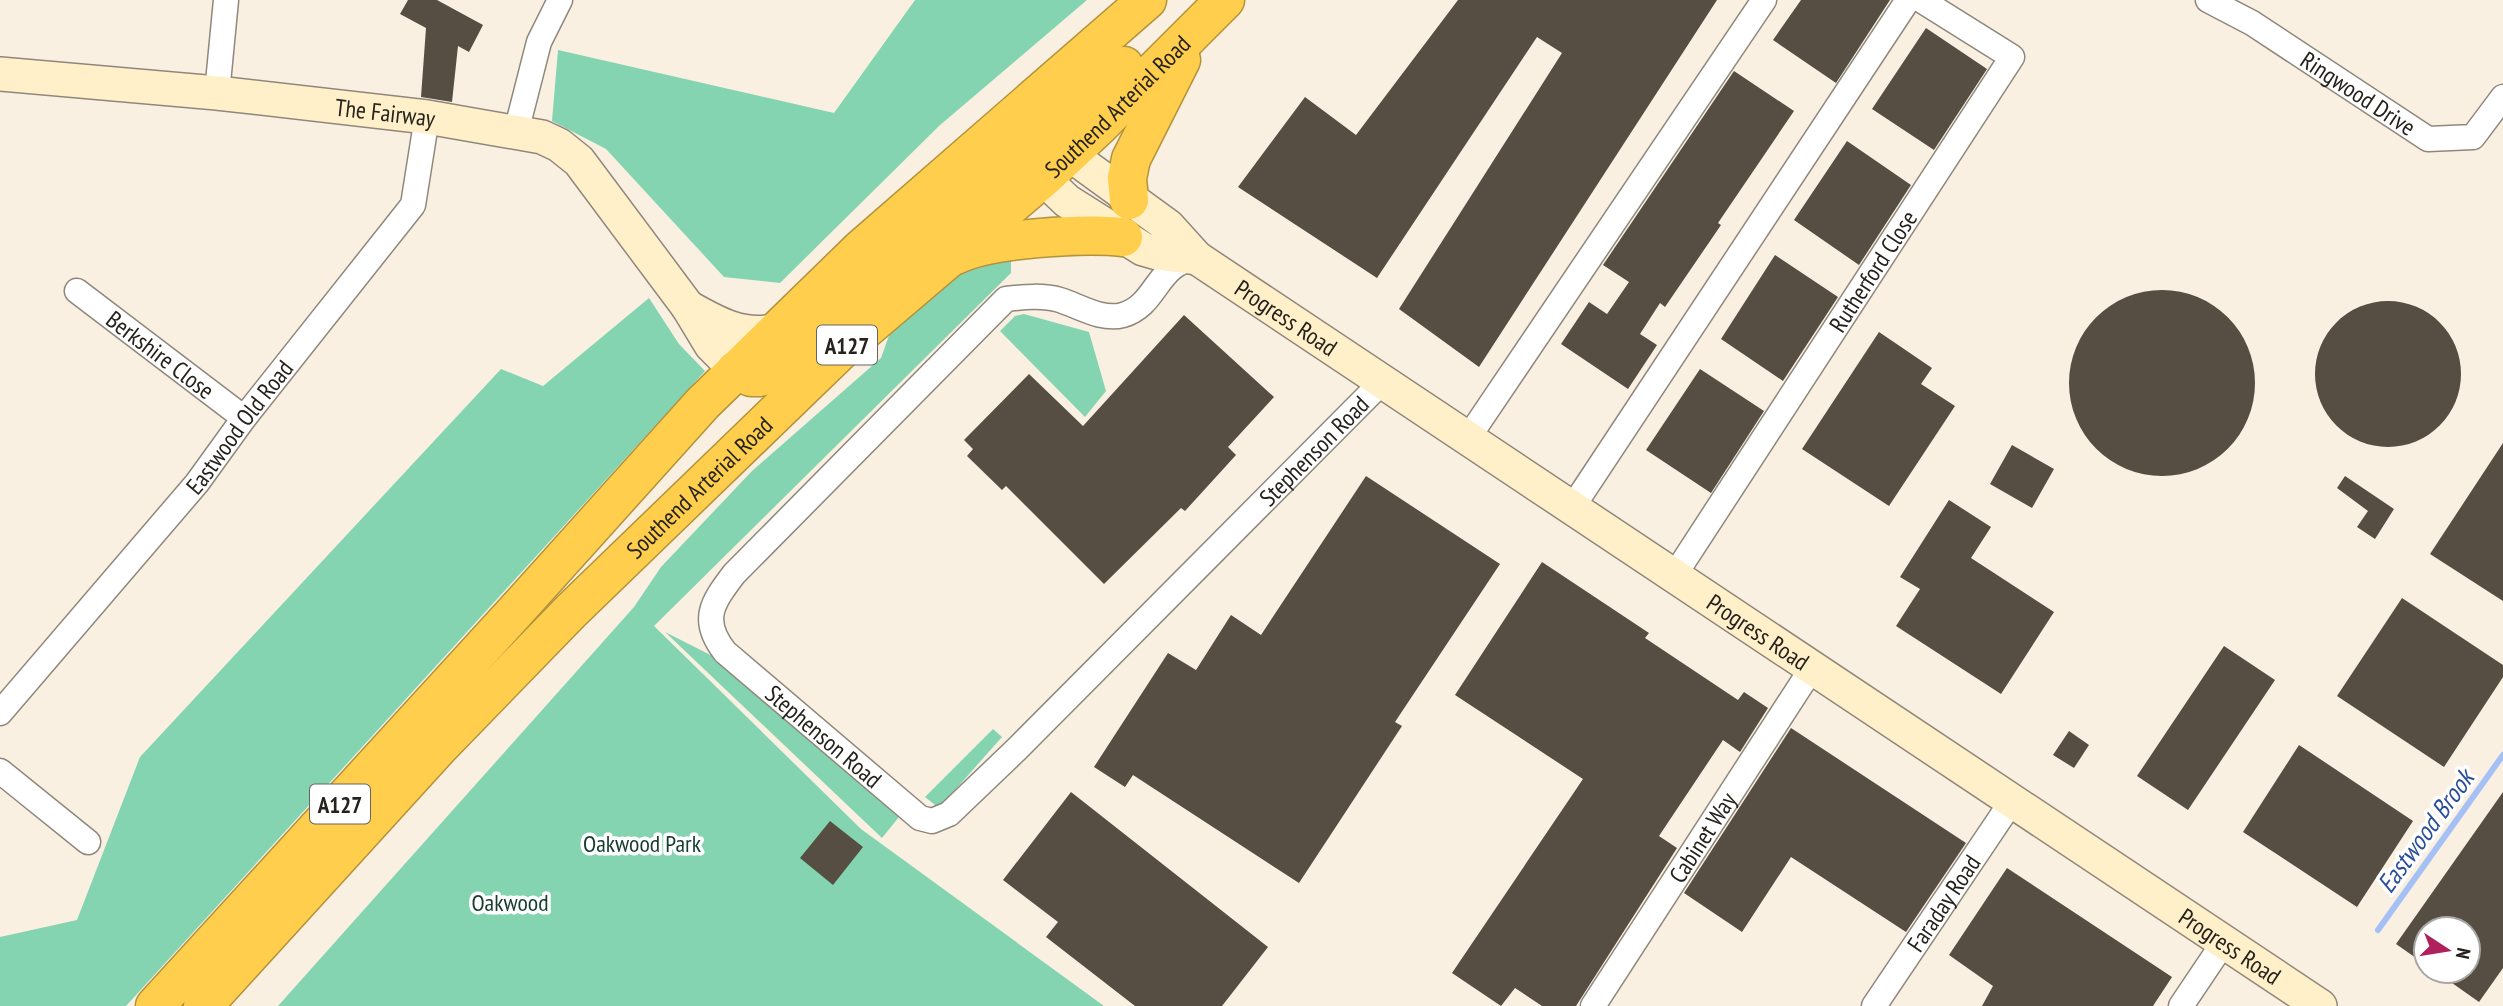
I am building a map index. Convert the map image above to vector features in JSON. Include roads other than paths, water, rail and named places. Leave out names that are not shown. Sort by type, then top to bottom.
[{"type":"highway","name":"Southend Arterial Road","points":[[203,1006],[439,747],[570,611],[841,350],[943,262],[1031,144],[1147,0]]},
{"type":"highway","name":"Southend Arterial Road","points":[[155,1006],[692,414],[861,249],[904,225],[1031,144],[1199,14],[1225,0]]},
{"type":"highway","points":[[1129,200],[1127,178],[1131,159],[1199,14]]},
{"type":"highway","points":[[736,370],[751,377],[767,375],[774,371],[840,309],[1031,144]]},
{"type":"highway","points":[[943,262],[965,250],[985,245],[1088,235],[1133,243]]},
{"type":"street","points":[[217,93],[226,0]]},
{"type":"street","points":[[516,132],[539,43],[560,0]]},
{"type":"street","points":[[1468,438],[1764,0]]},
{"type":"street","points":[[1572,508],[1908,0]]},
{"type":"street","name":"Rutherford Close","points":[[1674,576],[2012,58],[1921,0]]},
{"type":"street","name":"Ringwood Drive","points":[[2208,0],[2252,23],[2428,139],[2473,137],[2503,97]]},
{"type":"street","name":"The Fairway","points":[[0,74],[217,93],[427,117],[516,132],[551,141],[579,161],[688,307],[711,345],[736,370]]},
{"type":"street","name":"Eastwood Old Road","points":[[0,713],[197,483],[244,418],[413,205],[427,117]]},
{"type":"street","name":"Progress Road","points":[[1031,144],[1129,200],[1168,226],[1197,258],[2320,1006]]},
{"type":"street","name":"Progress Road","points":[[1031,144],[1067,201],[1133,243],[1157,253],[1197,258]]},
{"type":"street","points":[[1133,243],[1157,263],[1159,278],[1155,287]]},
{"type":"street","name":"Stephenson Road","points":[[1197,258],[1185,259],[1173,265],[1150,295],[1135,309],[1121,316],[1095,313],[1058,299],[1006,299],[734,574],[712,606],[710,624],[715,639],[725,652],[913,813],[932,821],[949,814],[1382,382]]},
{"type":"street","name":"Berkshire Close","points":[[77,290],[244,418]]},
{"type":"street","name":"The Fairway","points":[[688,307],[704,317],[740,331],[764,334],[777,330]]},
{"type":"street","name":"Cabinet Way","points":[[1593,1006],[1812,668]]},
{"type":"street","points":[[0,771],[88,842]]},
{"type":"street","name":"Faraday Road","points":[[1874,1006],[2012,801]]},
{"type":"street","points":[[2181,1006],[2224,942]]},
{"type":"waterway","name":"Eastwood Brook","points":[[2378,930],[2503,755]]},
{"type":"park label","name":"Oakwood Park","points":[[642,843]]},
{"type":"park label","name":"Oakwood","points":[[510,902]]}]
